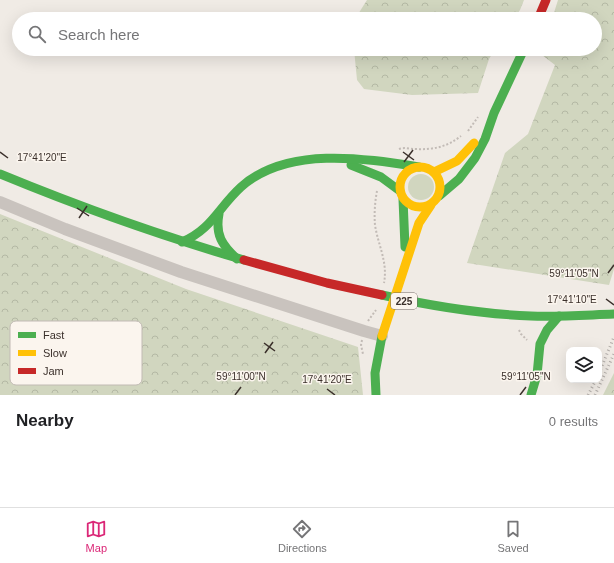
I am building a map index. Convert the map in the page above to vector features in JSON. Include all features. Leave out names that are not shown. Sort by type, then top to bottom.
[{"type":"main road","points":[[541,12],[546,0]]},
{"type":"main road","points":[[376,395],[376,361],[382,336],[419,222],[439,196],[451,188],[459,180],[474,159],[484,141],[521,56]]},
{"type":"main road","points":[[434,172],[460,160],[467,153],[494,115]]},
{"type":"main road","points":[[182,242],[196,236],[202,231],[219,214],[229,198],[251,179],[266,170],[297,160],[333,159],[389,162],[427,168],[434,172],[441,184],[439,196]]},
{"type":"main road","points":[[333,159],[381,177],[402,195],[409,204],[423,208],[431,205]]},
{"type":"main road","points":[[401,275],[405,248],[405,226],[400,184],[406,172],[412,168],[419,167]]},
{"type":"main road","name":"225","points":[[0,174],[76,205],[182,242],[237,259],[337,286],[390,298],[472,312],[559,316],[614,314]]},
{"type":"main road","points":[[219,214],[217,223],[220,239],[226,249],[237,259]]},
{"type":"main road","points":[[520,315],[529,325]]},
{"type":"main road","points":[[531,395],[537,376],[540,344],[546,330],[559,316]]},
{"type":"main road","points":[[535,333],[540,344]]},
{"type":"street","points":[[0,202],[65,229],[181,272],[382,336]]},
{"type":"green space","points":[[367,0],[524,0],[519,12],[359,12]]},
{"type":"green space","points":[[558,0],[614,0],[614,269],[609,285],[467,263],[505,153],[528,134],[555,65],[543,56],[602,56],[602,12],[554,12]]},
{"type":"green space","points":[[355,56],[491,56],[478,93],[412,95],[364,89],[357,80]]},
{"type":"green space","points":[[421,174],[430,178],[434,187],[430,196],[421,200],[412,196],[408,187],[412,178]]},
{"type":"green space","points":[[0,214],[186,289],[358,347],[363,395],[0,395]]},
{"type":"green space","points":[[614,373],[614,395],[603,395]]},
{"type":"railway","points":[[602,366],[614,337]]},
{"type":"railway","points":[[595,395],[614,354]]},
{"type":"railway","points":[[588,395],[594,383]]},
{"type":"traffic: fast","points":[[439,196],[459,179],[475,158],[485,139],[494,113],[521,56]]},
{"type":"traffic: fast","points":[[182,242],[201,231],[241,187],[260,174],[280,165],[303,160],[326,158],[374,161],[419,167]]},
{"type":"traffic: fast","points":[[351,165],[381,177],[400,191]]},
{"type":"traffic: fast","points":[[0,174],[121,220],[244,260]]},
{"type":"traffic: fast","points":[[403,199],[405,247]]},
{"type":"traffic: fast","points":[[219,214],[219,234],[227,249],[237,259]]},
{"type":"traffic: fast","points":[[382,295],[456,309],[512,315],[552,316],[614,314]]},
{"type":"traffic: fast","points":[[531,395],[537,375],[540,344],[547,330],[559,316]]},
{"type":"traffic: fast","points":[[376,395],[375,373],[382,336]]},
{"type":"traffic: slow","points":[[434,172],[457,161],[474,143]]},
{"type":"traffic: slow","points":[[424,167],[431,170],[437,176],[440,187],[439,195],[431,204],[424,207],[416,207],[409,204],[401,195],[400,183],[403,176],[412,168],[424,167]]},
{"type":"traffic: slow","points":[[382,336],[419,223],[431,205]]},
{"type":"traffic: jam","points":[[541,12],[546,0]]},
{"type":"traffic: jam","points":[[244,260],[327,283],[382,295]]}]
